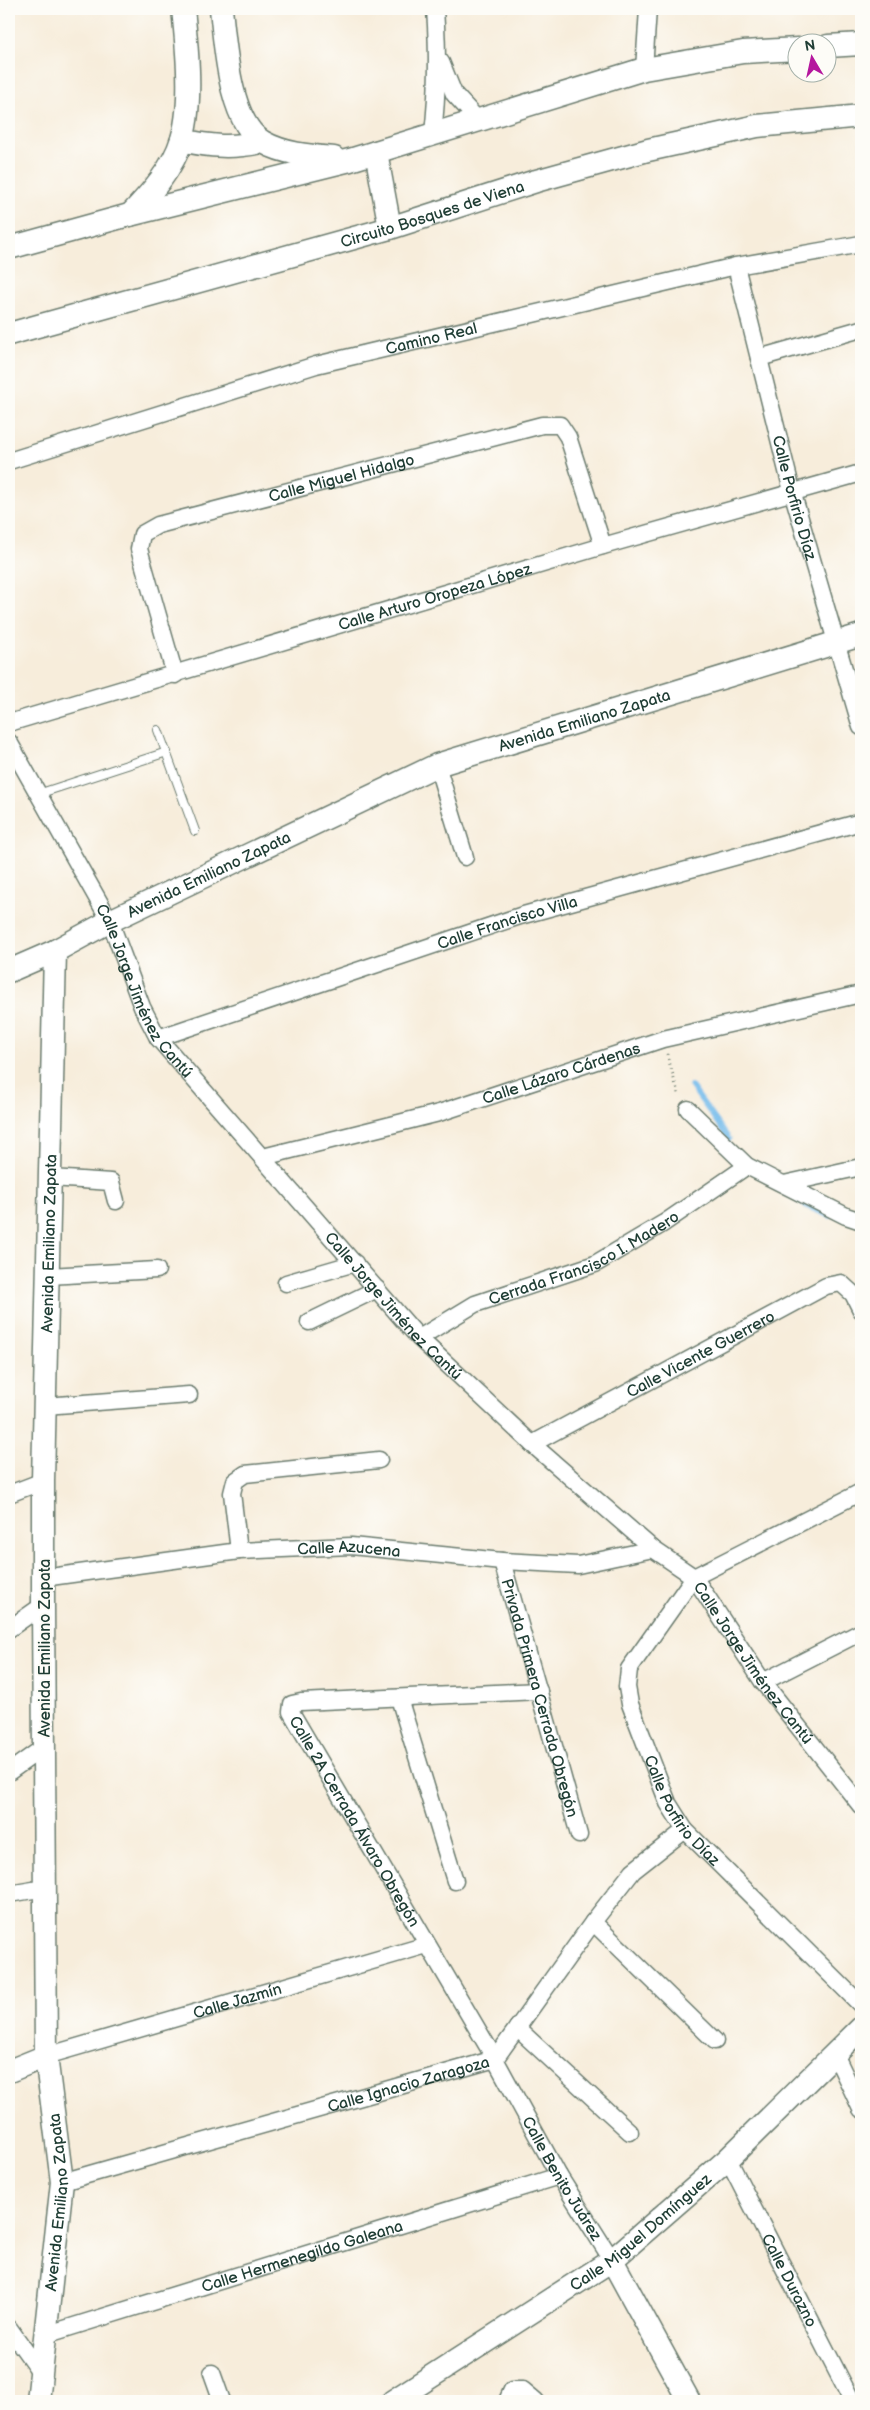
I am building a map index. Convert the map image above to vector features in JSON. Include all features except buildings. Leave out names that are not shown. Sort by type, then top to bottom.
[{"type":"street","points":[[129,215],[155,190],[182,140],[187,113],[187,46],[183,9]]},
{"type":"street","points":[[221,9],[230,81],[244,122],[262,142]]},
{"type":"street","points":[[433,133],[437,102],[438,53],[435,9]]},
{"type":"street","points":[[644,69],[648,9]]},
{"type":"street","points":[[838,45],[861,44]]},
{"type":"street","points":[[9,248],[129,215],[350,160],[644,69],[743,52],[788,49]]},
{"type":"street","points":[[438,53],[454,94],[478,120]]},
{"type":"street","name":"Circuito Bosques de Viena","points":[[9,334],[390,228],[536,180],[648,150],[757,126],[861,116]]},
{"type":"street","points":[[182,140],[208,147],[224,148],[262,142],[302,155],[350,160]]},
{"type":"street","points":[[376,152],[390,228]]},
{"type":"street","name":"Camino Real","points":[[9,461],[316,365],[736,266],[861,244]]},
{"type":"street","name":"Calle Porfirio Díaz","points":[[736,266],[792,491],[861,727]]},
{"type":"street","points":[[759,358],[861,329]]},
{"type":"street","name":"Calle Miguel Hidalgo","points":[[175,675],[140,550],[142,534],[158,525],[542,425],[560,426],[568,437],[603,546]]},
{"type":"street","name":"Calle Arturo Oropeza López","points":[[9,723],[603,546],[861,473]]},
{"type":"street","name":"Avenida Emiliano Zapata","points":[[36,2400],[41,2373],[62,2182],[46,2056],[43,1605],[43,1481],[56,951],[110,921],[437,765],[861,635]]},
{"type":"street","name":"Calle Jorge Jiménez Cantú","points":[[9,742],[110,921],[142,1008],[158,1038],[419,1338],[532,1444],[653,1549],[694,1577],[763,1682],[861,1806]]},
{"type":"street","points":[[437,765],[465,857]]},
{"type":"street","name":"Calle Francisco Villa","points":[[158,1038],[520,916],[861,822]]},
{"type":"street","points":[[11,965],[56,951]]},
{"type":"street","name":"Calle Lázaro Cárdenas","points":[[263,1157],[439,1113],[663,1039],[861,994]]},
{"type":"street","points":[[688,1109],[745,1168],[784,1184],[846,1216],[861,1221]]},
{"type":"street","points":[[784,1184],[861,1166]]},
{"type":"street","name":"Cerrada Francisco I. Madero","points":[[419,1338],[475,1304],[595,1264],[664,1223],[745,1168]]},
{"type":"street","points":[[51,1178],[111,1182],[116,1200]]},
{"type":"street","points":[[286,1283],[355,1264]]},
{"type":"street","points":[[48,1276],[157,1270]]},
{"type":"street","name":"Calle Vicente Guerrero","points":[[532,1444],[826,1286],[841,1284],[853,1294],[861,1310]]},
{"type":"street","points":[[309,1322],[377,1289]]},
{"type":"street","points":[[45,1406],[189,1395]]},
{"type":"street","points":[[239,1551],[232,1493],[235,1480],[245,1474],[379,1460]]},
{"type":"street","points":[[9,1494],[43,1481]]},
{"type":"street","points":[[694,1577],[861,1492]]},
{"type":"street","name":"Calle Azucena","points":[[43,1578],[239,1551],[351,1546],[502,1561],[578,1565],[653,1549]]},
{"type":"street","name":"Privada Primera Cerrada Obregón","points":[[502,1561],[579,1835]]},
{"type":"street","name":"Calle Porfirio Díaz","points":[[694,1577],[629,1669],[627,1687],[630,1704],[668,1803],[685,1830],[861,2005]]},
{"type":"street","points":[[9,1629],[43,1605]]},
{"type":"street","points":[[763,1682],[861,1632]]},
{"type":"street","name":"Calle 2A Cerrada Álvaro Obregón","points":[[427,1944],[291,1712],[292,1704],[301,1702],[539,1691]]},
{"type":"street","points":[[399,1698],[456,1881]]},
{"type":"street","points":[[9,1772],[44,1747]]},
{"type":"street","name":"Calle Ignacio Zaragoza","points":[[62,2182],[495,2059],[593,1922],[633,1871],[685,1830]]},
{"type":"street","points":[[9,1894],[45,1888]]},
{"type":"street","points":[[593,1922],[715,2041]]},
{"type":"street","name":"Calle Jazmín","points":[[46,2056],[427,1944]]},
{"type":"street","name":"Calle Benito Juárez","points":[[427,1944],[495,2059],[559,2176],[612,2260],[689,2401]]},
{"type":"street","points":[[516,2028],[630,2132]]},
{"type":"street","name":"Calle Miguel Domínguez","points":[[393,2401],[612,2260],[728,2159],[861,2028]]},
{"type":"street","points":[[836,2054],[861,2109]]},
{"type":"street","points":[[9,2071],[46,2056]]},
{"type":"street","name":"Calle Durazno","points":[[728,2159],[852,2401]]},
{"type":"street","name":"Calle Hermenegildo Galeana","points":[[45,2335],[559,2176]]},
{"type":"street","points":[[9,2328],[41,2373]]},
{"type":"street","points":[[212,2373],[222,2401]]},
{"type":"street","points":[[507,2401],[512,2390],[523,2390],[536,2401]]},
{"type":"lane","points":[[158,730],[195,831]]},
{"type":"lane","points":[[38,794],[166,752]]},
{"type":"path","points":[[663,1039],[675,1088],[688,1109]]},
{"type":"waterway","points":[[691,1086],[729,1139]]},
{"type":"waterway","points":[[799,1200],[808,1207],[830,1216]]}]
